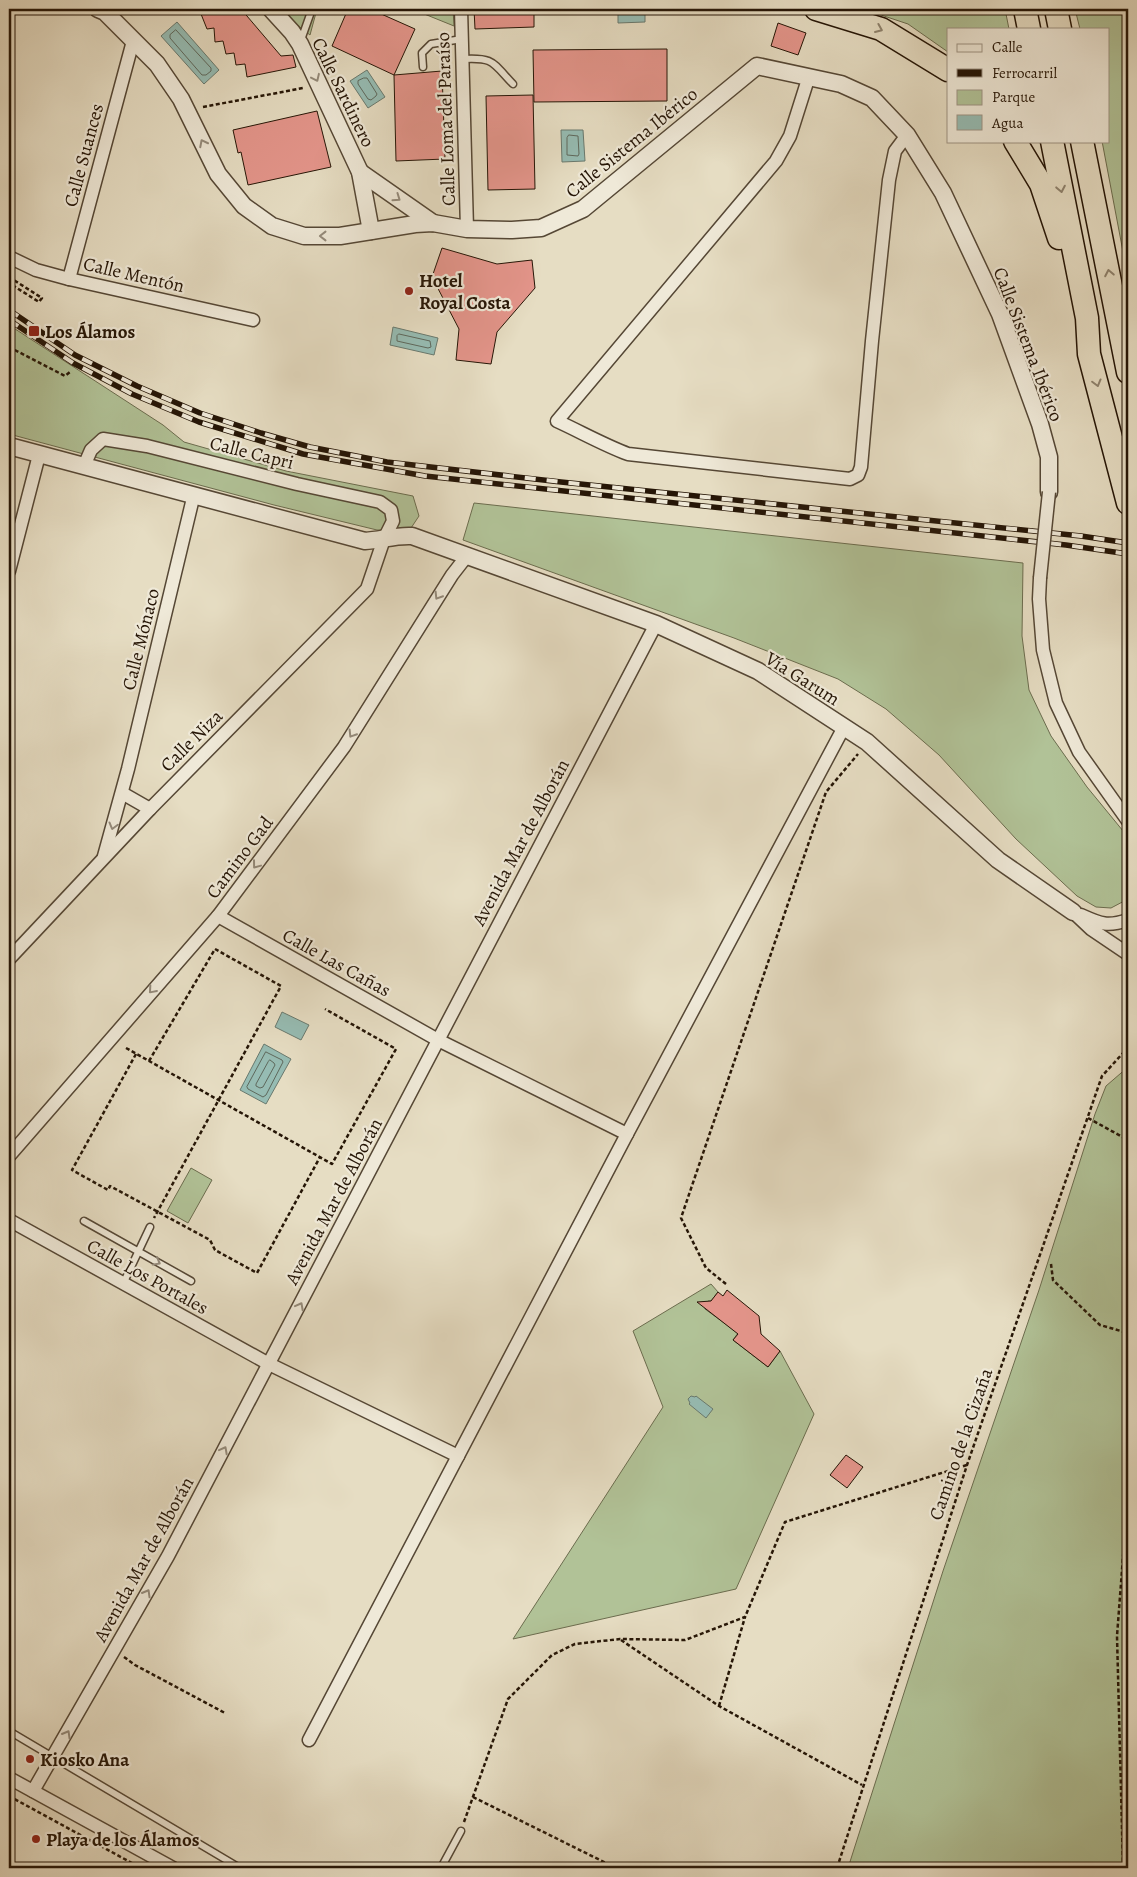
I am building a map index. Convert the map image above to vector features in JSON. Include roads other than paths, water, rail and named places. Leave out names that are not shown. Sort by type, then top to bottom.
[{"type":"highway","points":[[816,9],[881,29],[947,69]]},
{"type":"highway","points":[[1025,9],[1029,28]]},
{"type":"highway","points":[[1056,9],[1060,28]]},
{"type":"highway","points":[[1016,142],[1041,184],[1059,236],[1073,314],[1089,354],[1128,503]]},
{"type":"highway","points":[[1052,142],[1087,318],[1089,354]]},
{"type":"highway","points":[[1082,142],[1128,372]]},
{"type":"street","name":"Calle Sistema Ibérico","points":[[98,9],[105,12],[158,64],[181,99],[218,174],[244,206],[272,226],[304,236],[340,236],[433,223],[467,229],[512,230],[541,228],[583,209],[757,66],[841,84],[872,98],[907,135],[943,193],[1000,314],[1040,424],[1049,457],[1049,492]]},
{"type":"street","name":"Calle Sardinero","points":[[271,9],[300,44],[360,172],[371,231]]},
{"type":"street","name":"Calle Loma del Paraíso","points":[[461,9],[467,229]]},
{"type":"street","name":"Calle Suances","points":[[69,279],[133,41]]},
{"type":"street","points":[[809,76],[790,136],[776,162],[557,421],[607,446],[628,454],[850,479],[858,475],[861,466],[889,180],[895,151],[907,135]]},
{"type":"street","name":"Calle Sardinero","points":[[360,172],[433,223]]},
{"type":"street","name":"Calle Mentón","points":[[9,257],[36,270],[69,279],[253,320]]},
{"type":"street","name":"Calle Capri","points":[[84,466],[92,450],[103,438],[147,446],[296,484],[380,502],[391,510],[393,520],[384,539]]},
{"type":"street","points":[[9,446],[365,541],[398,535],[412,536],[466,557]]},
{"type":"street","points":[[9,571],[39,454]]},
{"type":"street","points":[[1049,492],[1039,599],[1043,650],[1056,703],[1079,752],[1128,821]]},
{"type":"street","name":"Calle Mónaco","points":[[104,858],[122,793],[194,494]]},
{"type":"street","name":"Calle Niza","points":[[9,958],[150,809],[367,589],[384,539]]},
{"type":"street","name":"Vía Garum","points":[[466,557],[656,624],[758,671],[868,742],[998,860],[1073,912],[1091,929],[1128,954]]},
{"type":"street","name":"Camino Gad","points":[[9,1156],[218,916],[344,747],[452,575],[466,557]]},
{"type":"street","name":"Avenida Mar de Alborán","points":[[33,1791],[168,1556],[656,624]]},
{"type":"street","points":[[309,1740],[627,1134],[844,727]]},
{"type":"street","points":[[1104,785],[1128,805]]},
{"type":"street","points":[[122,793],[150,809]]},
{"type":"street","name":"Vía Garum","points":[[1073,912],[1101,924],[1114,925],[1128,920]]},
{"type":"street","name":"Calle Las Cañas","points":[[218,916],[438,1040],[627,1134]]},
{"type":"street","name":"Calle Los Portales","points":[[9,1220],[269,1364],[458,1456]]},
{"type":"street","points":[[9,1778],[173,1868]]},
{"type":"lane","points":[[300,44],[312,9]]},
{"type":"lane","points":[[423,67],[422,53],[431,44],[462,39]]},
{"type":"lane","points":[[462,59],[481,58],[491,60],[513,84]]},
{"type":"lane","points":[[84,1221],[191,1281]]},
{"type":"lane","points":[[123,1284],[150,1227]]},
{"type":"lane","points":[[9,1731],[240,1868]]},
{"type":"lane","points":[[441,1868],[461,1831]]},
{"type":"water","points":[[645,9],[645,22],[618,23],[618,10]]},
{"type":"water","points":[[177,22],[219,70],[204,84],[161,36]]},
{"type":"water","points":[[367,70],[385,97],[368,108],[350,81]]},
{"type":"water","points":[[561,130],[583,130],[585,161],[562,162]]},
{"type":"water","points":[[393,327],[438,338],[434,355],[390,345]]},
{"type":"water","points":[[282,1012],[309,1025],[301,1040],[275,1027]]},
{"type":"water","points":[[264,1044],[291,1059],[266,1104],[240,1090]]},
{"type":"water","points":[[691,1396],[696,1396],[713,1409],[706,1418],[689,1404],[688,1399]]},
{"type":"railway","points":[[9,310],[75,355],[137,386],[200,413],[310,447],[387,462],[1081,536],[1128,543]]},
{"type":"railway","points":[[9,320],[73,363],[132,394],[199,422],[303,454],[425,476],[1066,545],[1128,554]]},
{"type":"place","name":"Hotel Royal Costa","points":[[409,291]]},
{"type":"place","name":"Los Álamos","points":[[34,331]]},
{"type":"place","name":"Kiosko Ana","points":[[30,1759]]},
{"type":"place","name":"Playa de los Álamos","points":[[36,1839]]}]
